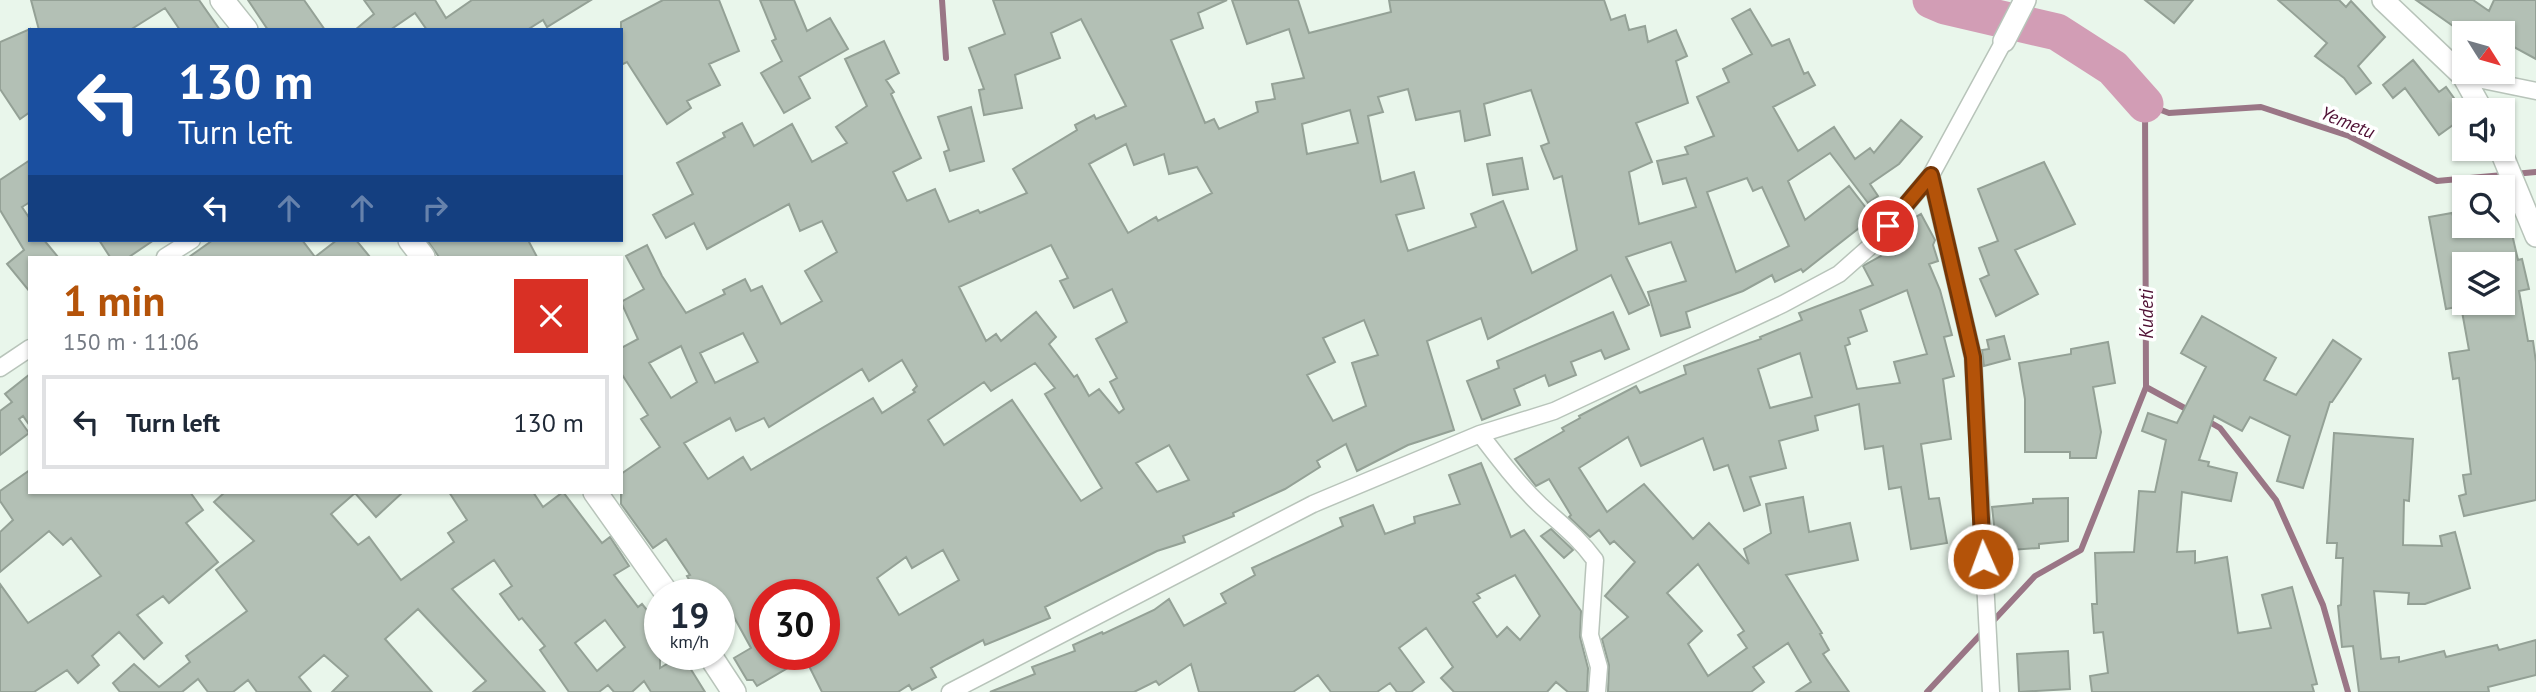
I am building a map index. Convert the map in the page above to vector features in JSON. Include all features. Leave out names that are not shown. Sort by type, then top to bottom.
[{"type":"main road","points":[[222,0],[244,28]]},
{"type":"main road","points":[[412,242],[423,256]]},
{"type":"main road","points":[[597,494],[657,579]]},
{"type":"main road","points":[[720,670],[734,692]]},
{"type":"street","points":[[2383,0],[2452,65]]},
{"type":"street","points":[[950,692],[1313,504],[1480,434],[1554,411],[1783,304],[1839,274],[1874,243],[1931,175],[2023,3]]},
{"type":"street","points":[[2504,84],[2536,91]]},
{"type":"street","points":[[2505,161],[2535,234]]},
{"type":"street","points":[[1931,175],[1973,357],[1991,692]]},
{"type":"street","points":[[167,256],[189,242]]},
{"type":"street","points":[[0,368],[28,349]]},
{"type":"street","points":[[1480,434],[1509,472],[1541,505],[1574,533],[1595,561],[1590,635],[1599,667],[1597,692]]},
{"type":"building","points":[[31,0],[199,0],[219,28],[179,28],[165,8],[133,28],[38,28]]},
{"type":"building","points":[[248,0],[304,0],[324,28],[267,28]]},
{"type":"building","points":[[364,0],[435,0],[446,18],[472,0],[591,0],[547,27],[543,20],[530,28],[426,28],[415,13],[393,28],[357,28],[374,14]]},
{"type":"building","points":[[663,0],[719,0],[739,51],[709,64],[720,85],[687,101],[691,108],[667,124],[627,62],[623,64],[621,22]]},
{"type":"building","points":[[760,0],[794,0],[807,31],[830,18],[848,49],[799,77],[810,98],[784,113],[761,73],[782,61],[772,41],[776,39]]},
{"type":"building","points":[[993,0],[1227,0],[1198,13],[1203,28],[1171,40],[1205,123],[1214,119],[1219,129],[1258,112],[1256,102],[1275,99],[1272,84],[1304,78],[1289,29],[1247,44],[1232,0],[1298,0],[1309,33],[1391,12],[1389,0],[1604,0],[1611,20],[1625,15],[1629,30],[1645,26],[1648,42],[1676,30],[1687,56],[1676,61],[1688,103],[1636,123],[1652,162],[1629,172],[1639,224],[1696,207],[1686,178],[1663,184],[1657,161],[1688,154],[1685,147],[1714,136],[1697,97],[1729,82],[1723,69],[1752,54],[1732,19],[1750,9],[1772,46],[1789,39],[1804,74],[1808,72],[1815,85],[1773,107],[1798,151],[1834,127],[1855,159],[1870,148],[1874,153],[1901,120],[1922,137],[1899,164],[1870,184],[1878,196],[1868,203],[1830,153],[1788,181],[1805,220],[1849,186],[1873,217],[1803,272],[1801,269],[1775,282],[1772,275],[1743,291],[1686,312],[1690,327],[1661,336],[1648,292],[1686,281],[1671,242],[1626,257],[1649,305],[1629,314],[1611,275],[1488,339],[1481,318],[1427,341],[1454,430],[1408,445],[1357,471],[1346,444],[1317,461],[1320,467],[1285,489],[1233,513],[1234,516],[1183,536],[1185,542],[1157,551],[1045,607],[1050,618],[985,645],[983,640],[931,668],[936,677],[912,690],[909,685],[898,692],[822,692],[811,670],[840,670],[840,579],[749,579],[749,644],[735,619],[735,579],[689,579],[687,576],[690,575],[666,539],[653,548],[621,504],[623,473],[660,447],[641,419],[648,415],[623,376],[623,347],[638,339],[623,301],[644,289],[626,256],[647,245],[662,276],[686,313],[725,294],[723,290],[745,279],[751,291],[762,286],[781,324],[822,301],[805,271],[837,252],[822,221],[800,231],[789,204],[707,249],[694,223],[666,238],[653,215],[693,194],[677,163],[725,137],[723,133],[742,123],[754,146],[792,124],[812,162],[847,143],[836,127],[867,106],[845,59],[884,41],[899,73],[886,80],[894,92],[891,94],[921,158],[893,172],[907,201],[935,189],[949,222],[978,210],[980,213],[1027,193],[1013,169],[1077,130],[1075,125],[1094,115],[1096,119],[1126,106],[1081,19],[1051,33],[1060,58],[1015,75],[1022,108],[984,115],[979,90],[984,89],[969,48],[1005,34]],"holes":[[[1408,89],[1416,120],[1460,111],[1465,141],[1490,135],[1484,104],[1531,90],[1549,143],[1541,146],[1554,179],[1562,176],[1577,250],[1532,273],[1503,201],[1471,214],[1476,227],[1408,251],[1396,215],[1424,208],[1414,172],[1381,182],[1368,116],[1383,112],[1378,97]],[[1350,110],[1358,143],[1307,154],[1302,124]],[[1126,144],[1134,165],[1164,154],[1169,174],[1197,167],[1212,193],[1158,221],[1156,217],[1128,233],[1089,164]],[[1747,178],[1753,191],[1762,187],[1789,246],[1736,272],[1707,192]],[[1051,245],[1068,278],[1060,281],[1074,308],[1112,289],[1127,322],[1096,339],[1117,378],[1110,382],[1124,409],[1119,413],[1099,389],[1089,396],[1077,375],[1074,377],[1049,344],[1056,337],[1036,312],[1001,341],[996,334],[986,341],[959,287]],[[1364,320],[1378,355],[1352,363],[1366,406],[1333,421],[1307,375],[1335,362],[1323,338]],[[743,333],[758,362],[715,383],[700,353]],[[681,346],[697,382],[671,398],[649,363]],[[902,360],[917,386],[913,390],[915,392],[882,413],[873,398],[751,470],[743,457],[708,479],[684,443],[730,418],[736,431],[764,418],[769,427],[862,369],[869,381]],[[1035,363],[1055,388],[1045,394],[1102,488],[1081,501],[1012,400],[944,445],[928,420],[984,382],[991,391]],[[1169,445],[1189,480],[1157,492],[1136,463]],[[943,550],[959,580],[899,615],[877,578],[906,557],[912,568]]]},
{"type":"building","points":[[2145,0],[2193,0],[2174,23]]},
{"type":"building","points":[[2278,0],[2339,0],[2346,7],[2351,1],[2385,37],[2358,66],[2371,83],[2356,94],[2344,78],[2315,56],[2327,43]]},
{"type":"building","points":[[2416,0],[2473,0],[2489,11],[2494,0],[2536,0],[2536,59],[2515,48],[2515,21],[2452,21],[2452,25]]},
{"type":"building","points":[[28,30],[28,113],[20,119],[0,89],[0,42]]},
{"type":"building","points":[[2413,60],[2439,92],[2446,87],[2454,98],[2452,126],[2439,135],[2405,88],[2393,98],[2383,85]]},
{"type":"building","points":[[971,107],[984,161],[950,171],[944,152],[949,150],[938,117]]},
{"type":"building","points":[[1522,158],[1528,189],[1493,195],[1487,164]]},
{"type":"building","points":[[28,161],[28,203],[22,207],[28,216],[28,242],[46,242],[57,256],[28,256],[28,290],[7,264],[24,250],[0,210],[0,180]]},
{"type":"building","points":[[2044,162],[2075,224],[2015,250],[2038,294],[1996,316],[1980,279],[1989,275],[1979,248],[1998,241],[1978,189]]},
{"type":"building","points":[[2452,213],[2452,238],[2513,238],[2518,260],[2522,259],[2529,289],[2519,291],[2528,341],[2533,341],[2536,362],[2536,500],[2464,516],[2459,496],[2466,494],[2463,475],[2471,474],[2459,378],[2453,379],[2449,353],[2469,350],[2463,315],[2515,315],[2515,252],[2452,252],[2452,308],[2446,309],[2429,217]]},
{"type":"building","points":[[1921,214],[1935,240],[1933,245],[1938,261],[1929,264],[1940,290],[1952,335],[1944,337],[1954,376],[1943,379],[1951,439],[1921,444],[1929,499],[1939,498],[1947,543],[1911,549],[1901,487],[1889,489],[1883,446],[1865,449],[1859,404],[1815,416],[1818,430],[1779,441],[1786,468],[1750,477],[1760,505],[1744,511],[1728,465],[1714,470],[1703,438],[1641,466],[1628,437],[1579,468],[1607,512],[1644,484],[1693,539],[1709,523],[1749,564],[1744,549],[1771,533],[1766,504],[1803,497],[1809,532],[1850,523],[1858,560],[1786,575],[1822,633],[1820,634],[1829,650],[1823,654],[1849,692],[1796,692],[1811,682],[1788,643],[1753,667],[1764,682],[1751,692],[1608,692],[1609,665],[1602,639],[1628,617],[1605,596],[1635,562],[1614,541],[1610,544],[1599,530],[1590,537],[1569,517],[1571,515],[1549,479],[1536,486],[1515,459],[1564,431],[1562,428],[1580,418],[1579,416],[1636,386],[1640,393],[1686,374],[1684,366],[1761,339],[1760,337],[1802,320],[1799,313],[1873,285],[1863,266],[1897,247],[1892,238],[1904,224]],"holes":[[[1907,290],[1927,354],[1894,362],[1900,383],[1857,389],[1845,346],[1850,344],[1848,338],[1867,331],[1860,310]],[[1800,353],[1812,397],[1770,408],[1758,369]],[[1698,564],[1744,631],[1738,635],[1747,648],[1708,676],[1688,644],[1702,631],[1667,593]]]},
{"type":"building","points":[[100,242],[151,242],[130,256],[109,256]]},
{"type":"building","points":[[210,242],[304,242],[314,256],[190,256]]},
{"type":"building","points":[[334,242],[358,242],[369,256],[316,256]]},
{"type":"building","points":[[428,242],[529,242],[536,256],[438,256]]},
{"type":"building","points":[[1613,312],[1629,349],[1605,359],[1601,350],[1571,362],[1576,375],[1549,386],[1545,375],[1514,389],[1520,405],[1482,420],[1467,381],[1499,368],[1497,361]]},
{"type":"building","points":[[2202,316],[2276,358],[2264,380],[2296,395],[2333,340],[2361,359],[2330,402],[2303,488],[2277,481],[2290,436],[2250,417],[2242,431],[2214,416],[2199,460],[2209,462],[2208,466],[2237,473],[2231,501],[2182,492],[2177,552],[2195,551],[2195,563],[2227,557],[2238,633],[2271,628],[2262,595],[2292,587],[2317,684],[2312,685],[2314,692],[2092,692],[2090,676],[2108,673],[2103,632],[2094,633],[2092,604],[2097,604],[2095,553],[2134,552],[2139,491],[2155,492],[2166,440],[2142,431],[2148,413],[2177,423],[2206,367],[2181,353]]},
{"type":"building","points":[[2004,336],[2010,359],[1984,366],[1982,350],[1989,349],[1987,340]]},
{"type":"building","points":[[2108,342],[2115,383],[2093,387],[2101,432],[2096,458],[2070,458],[2070,452],[2025,452],[2025,399],[2019,363],[2071,354],[2071,349]]},
{"type":"building","points":[[28,376],[28,423],[23,416],[19,419],[28,434],[0,455],[0,411],[12,402],[5,394]]},
{"type":"building","points":[[2334,433],[2413,439],[2409,501],[2404,500],[2403,545],[2442,546],[2440,536],[2455,532],[2470,588],[2425,604],[2408,604],[2409,593],[2374,591],[2381,659],[2399,657],[2399,662],[2444,651],[2446,657],[2497,645],[2499,650],[2536,640],[2536,675],[2488,687],[2489,692],[2359,692],[2353,646],[2342,647],[2338,606],[2341,605],[2343,558],[2336,558],[2337,543],[2327,543]]},
{"type":"building","points":[[1481,463],[1511,537],[1524,530],[1581,611],[1580,637],[1588,668],[1587,692],[1568,692],[1556,682],[1547,692],[1454,692],[1441,678],[1453,667],[1426,628],[1399,648],[1424,682],[1411,692],[1397,692],[1390,683],[1377,692],[1331,692],[1318,675],[1293,692],[1199,692],[1191,664],[1159,685],[1156,681],[1134,692],[990,692],[1035,674],[1032,667],[1075,651],[1073,645],[1154,610],[1169,599],[1184,626],[1226,603],[1221,594],[1255,575],[1252,568],[1343,526],[1340,518],[1373,505],[1385,534],[1415,523],[1414,517],[1460,504],[1449,475]],"holes":[[[1515,575],[1540,616],[1520,640],[1507,627],[1497,637],[1473,602],[1480,598],[1477,594]]]},
{"type":"building","points":[[28,471],[28,494],[191,494],[203,510],[186,523],[218,562],[169,603],[163,596],[137,615],[162,643],[144,659],[119,632],[92,656],[99,665],[78,683],[67,670],[34,692],[0,692],[0,584],[28,623],[101,576],[71,538],[63,545],[49,531],[0,572],[0,532],[13,520],[0,501],[0,491]]},
{"type":"building","points":[[223,494],[354,494],[331,514],[358,545],[369,537],[401,580],[454,542],[448,533],[467,520],[450,494],[534,494],[543,507],[560,494],[565,494],[602,543],[610,537],[629,566],[614,575],[638,607],[642,604],[644,606],[644,670],[691,670],[705,692],[651,692],[644,681],[632,692],[614,692],[608,685],[599,692],[569,692],[540,650],[545,646],[522,618],[519,620],[500,594],[512,586],[494,560],[452,589],[545,692],[473,692],[486,681],[418,609],[385,639],[432,692],[332,692],[348,676],[324,655],[299,677],[311,692],[257,692],[248,680],[233,692],[208,692],[198,679],[182,692],[120,692],[113,683],[134,664],[159,687],[190,662],[186,656],[247,611],[216,570],[254,541],[214,502]],"holes":[[[605,620],[625,647],[597,671],[575,643]]]},
{"type":"building","points":[[356,494],[401,494],[376,517]]},
{"type":"building","points":[[2068,498],[2068,541],[2039,544],[2039,548],[1997,551],[1992,507],[2033,503],[2033,499]]},
{"type":"building","points":[[1551,529],[1573,550],[1564,558],[1541,536]]},
{"type":"building","points":[[749,649],[749,670],[784,670],[757,686],[753,680],[747,680],[735,657]]},
{"type":"building","points":[[2068,651],[2070,689],[2019,692],[2017,654]]},
{"type":"waterway","points":[[942,0],[946,58]]},
{"type":"waterway","name":"Kudeti","points":[[1931,0],[1945,6],[2057,32],[2113,68],[2145,104]]},
{"type":"waterway","name":"Kudeti","points":[[1927,692],[2035,576],[2081,550],[2146,387],[2145,104],[2169,113],[2261,107],[2349,136],[2437,181],[2536,172]]},
{"type":"waterway","name":"Kudeti","points":[[2146,387],[2190,411]]},
{"type":"waterway","name":"Kudeti","points":[[2206,420],[2220,428],[2276,500],[2323,605],[2348,692]]},
{"type":"route","points":[[1888,226],[1931,175],[1973,357],[1979,431],[1983,559]]},
{"type":"water label","name":"Yemetu","points":[[2348,122]]}]
